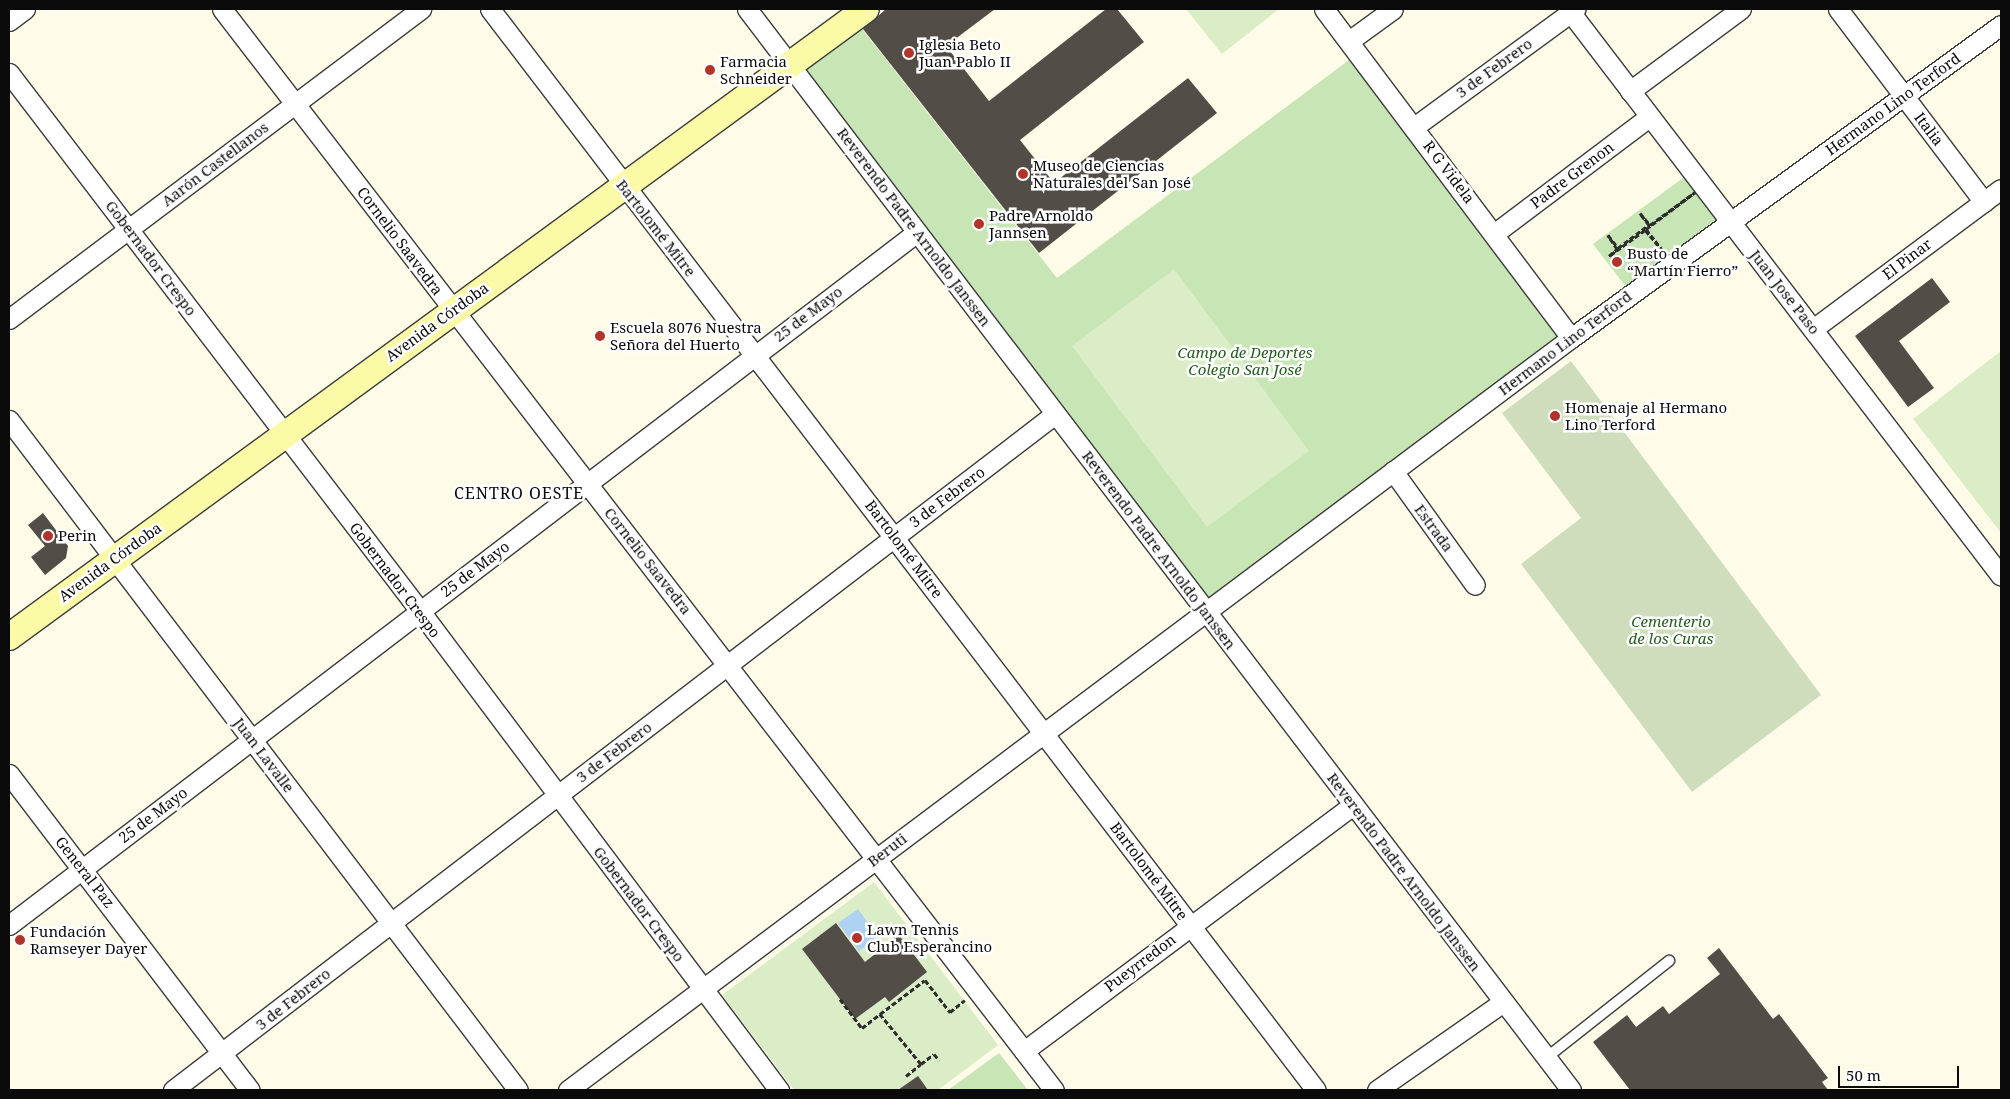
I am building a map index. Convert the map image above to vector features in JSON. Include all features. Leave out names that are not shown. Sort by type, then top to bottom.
[{"type":"main road","name":"Avenida Córdoba","points":[[784,57],[834,9]]},
{"type":"main road","name":"Avenida Córdoba","points":[[9,637],[111,552],[784,57],[866,9]]},
{"type":"main road","name":"Avenida Córdoba","points":[[9,617],[111,552]]},
{"type":"street","points":[[9,21],[25,9]]},
{"type":"street","name":"Cornelio Saavedra","points":[[222,9],[1054,1090]]},
{"type":"street","name":"Aarón Castellanos","points":[[9,319],[421,9]]},
{"type":"street","name":"Bartolomé Mitre","points":[[490,9],[618,179],[1044,732],[1316,1090]]},
{"type":"street","name":"Reverendo Padre Arnoldo Janssen","points":[[747,9],[1571,1090]]},
{"type":"street","name":"R G Videla","points":[[1324,9],[1495,233],[1571,338]]},
{"type":"street","points":[[1349,41],[1393,9]]},
{"type":"street","points":[[1630,91],[1741,9]]},
{"type":"street","name":"Italia","points":[[1838,9],[1984,202]]},
{"type":"street","name":"Juan Jose Paso","points":[[1571,10],[1649,117],[2001,576]]},
{"type":"street","name":"3 de Febrero","points":[[1414,127],[1571,10]]},
{"type":"street","name":"Hermano Lino Terford","points":[[1206,612],[1571,338],[2001,25]]},
{"type":"street","name":"Gobernador Crespo","points":[[9,72],[420,611],[779,1090]]},
{"type":"street","name":"Padre Grenon","points":[[1495,233],[1649,117]]},
{"type":"street","name":"El Pinar","points":[[1813,329],[2001,189]]},
{"type":"street","name":"25 de Mayo","points":[[9,925],[917,232]]},
{"type":"street","name":"3 de Febrero","points":[[173,1090],[1056,414]]},
{"type":"street","name":"Juan Lavalle","points":[[9,420],[518,1090]]},
{"type":"street","name":"Estrada","points":[[1393,472],[1475,585]]},
{"type":"street","name":"Beruti","points":[[568,1090],[1206,612]]},
{"type":"street","name":"General Paz","points":[[9,774],[250,1090]]},
{"type":"street","name":"Pueyrredon","points":[[1024,1051],[1190,925],[1353,805]]},
{"type":"street","points":[[1376,1090],[1503,1002]]},
{"type":"lane","points":[[1546,1058],[1669,961]]},
{"type":"path","points":[[1698,190],[1646,229],[1668,256],[1645,230],[1609,256],[1617,249],[1608,235],[1618,248],[1649,225],[1640,213],[1650,225],[1698,190]]},
{"type":"path","points":[[840,999],[862,1028],[925,980],[950,1012],[977,990]]},
{"type":"path","points":[[880,1014],[921,1064]]},
{"type":"path","points":[[906,1076],[934,1054],[939,1060]]},
{"type":"green space","points":[[1186,9],[1279,9],[1222,54]]},
{"type":"green space","name":"Campo de Deportes Colegio San José","points":[[859,25],[1057,278],[1353,57],[1571,338],[1206,612],[796,72]]},
{"type":"green space","points":[[1687,175],[1720,218],[1626,287],[1593,244]]},
{"type":"green space","points":[[1174,269],[1309,451],[1207,527],[1072,346]]},
{"type":"green space","points":[[2001,351],[2001,533],[1913,419]]},
{"type":"green space","name":"Cementerio de los Curas","points":[[1571,361],[1821,695],[1692,792],[1521,564],[1581,518],[1502,413]]},
{"type":"green space","name":"Lawn Tennis Club Esperancino","points":[[874,882],[998,1045],[938,1090],[794,1090],[722,995]]},
{"type":"green space","points":[[999,1053],[1028,1090],[948,1090]]},
{"type":"water","points":[[858,909],[878,937],[859,951],[838,923]]},
{"type":"building","points":[[886,9],[995,9],[946,46],[989,101],[1106,9],[1117,9],[1144,42],[1020,140],[1054,183],[1188,78],[1217,113],[1039,253],[863,29]]},
{"type":"building","points":[[1932,278],[1950,302],[1899,341],[1934,388],[1908,407],[1855,336]]},
{"type":"building","name":"Perin","points":[[43,513],[68,546],[66,558],[45,575],[31,557],[45,546],[28,525]]},
{"type":"building","points":[[836,923],[865,962],[899,935],[927,972],[889,1002],[885,997],[855,1019],[802,949]]},
{"type":"building","points":[[1719,948],[1773,1019],[1779,1014],[1828,1078],[1822,1082],[1828,1090],[1630,1090],[1593,1042],[1627,1015],[1636,1027],[1663,1006],[1669,1014],[1720,974],[1707,958]]},
{"type":"building","points":[[918,1076],[928,1090],[898,1090]]},
{"type":"place","name":"Iglesia Beto Juan Pablo II","points":[[909,53]]},
{"type":"place","name":"Farmacia Schneider","points":[[710,70]]},
{"type":"place","name":"Museo de Ciencias Naturales del San José","points":[[1023,174]]},
{"type":"place","name":"Padre Arnoldo Jannsen","points":[[979,224]]},
{"type":"place","name":"Busto de “Martín Fierro”","points":[[1617,262]]},
{"type":"place","name":"Escuela 8076 Nuestra Señora del Huerto","points":[[600,336]]},
{"type":"place","name":"Homenaje al Hermano Lino Terford","points":[[1555,416]]},
{"type":"place","name":"Perin","points":[[48,536]]},
{"type":"place","name":"Lawn Tennis Club Esperancino","points":[[857,938]]},
{"type":"place","name":"Fundación Ramseyer Dayer","points":[[20,940]]},
{"type":"district","name":"CENTRO OESTE","points":[[519,493]]}]
